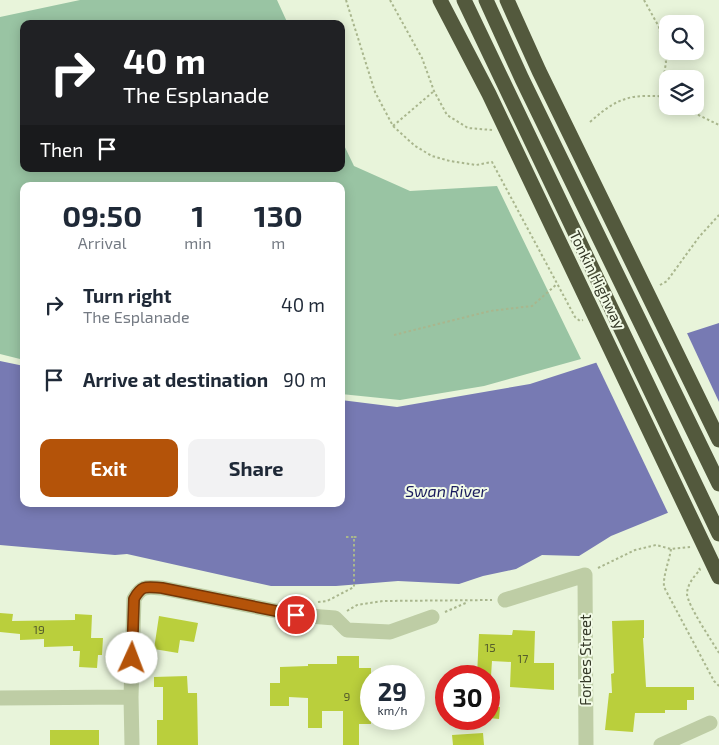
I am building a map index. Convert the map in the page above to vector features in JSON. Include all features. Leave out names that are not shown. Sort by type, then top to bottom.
[{"type":"highway","name":"Tonkin Highway","points":[[440,0],[489,94],[719,577]]},
{"type":"highway","name":"Tonkin Highway","points":[[464,0],[719,534]]},
{"type":"highway","name":"Tonkin Highway","points":[[486,0],[522,79],[719,484]]},
{"type":"highway","points":[[506,0],[719,440]]},
{"type":"street","points":[[505,600],[585,575]]},
{"type":"street","name":"Forbes Street","points":[[585,575],[586,745]]},
{"type":"street","points":[[132,745],[131,697],[134,599],[138,591],[146,587],[162,588],[296,615],[335,618],[347,630],[390,632],[432,616]]},
{"type":"street","points":[[0,698],[131,697]]},
{"type":"street","points":[[661,745],[710,723]]},
{"type":"path","points":[[346,0],[375,92],[393,126],[415,146],[432,156],[450,162],[476,165],[492,162]]},
{"type":"path","points":[[390,0],[422,58],[434,91],[447,115],[468,128],[497,131]]},
{"type":"path","points":[[644,0],[659,27],[666,62],[665,70]]},
{"type":"path","points":[[393,126],[434,91]]},
{"type":"path","points":[[590,122],[608,106],[624,98],[659,96]]},
{"type":"path","points":[[698,115],[719,125]]},
{"type":"path","points":[[667,281],[719,215]]},
{"type":"path","points":[[394,335],[490,310],[532,306],[557,284]]},
{"type":"path","points":[[345,537],[359,537]]},
{"type":"path","points":[[318,602],[327,600],[354,586],[354,537]]},
{"type":"path","points":[[585,575],[635,550],[656,545],[671,549],[696,547]]},
{"type":"path","points":[[671,549],[668,567],[663,577],[664,587],[714,681],[719,686]]},
{"type":"path","points":[[700,570],[692,579],[687,594],[693,609],[719,653]]},
{"type":"path","points":[[335,618],[357,605],[383,602],[505,600]]},
{"type":"path","points":[[432,616],[470,601]]},
{"type":"green space","points":[[80,0],[277,0],[286,20],[20,20],[20,172],[345,172],[345,147],[354,166],[410,191],[497,186],[581,359],[484,386],[400,400],[345,394],[345,182],[20,182],[20,359],[0,354],[0,17]]},
{"type":"water","name":"Swan River","points":[[719,323],[719,492],[611,536],[579,556],[542,555],[516,569],[483,576],[459,584],[398,581],[336,586],[271,586],[127,554],[115,555],[0,545],[0,361],[20,365],[20,507],[345,507],[345,400],[397,407],[530,384]]},
{"type":"pier","points":[[686,331],[719,402],[719,495],[669,515],[595,360]]},
{"type":"building","points":[[0,613],[13,614],[12,621],[75,620],[75,614],[92,615],[91,638],[103,638],[102,655],[98,655],[97,668],[79,667],[80,651],[73,651],[73,646],[44,647],[44,639],[20,640],[20,634],[0,632]]},
{"type":"building","points":[[159,616],[198,623],[194,642],[180,640],[178,653],[154,649]]},
{"type":"building","points":[[644,620],[643,638],[646,687],[694,687],[694,700],[687,700],[687,710],[665,710],[665,713],[635,713],[633,732],[605,730],[609,693],[612,693],[611,674],[614,673],[612,621]]},
{"type":"building","points":[[513,630],[535,631],[534,663],[554,663],[554,690],[510,687],[511,662],[492,661],[492,665],[478,665],[479,634],[512,635]]},
{"type":"building","points":[[337,656],[359,656],[359,745],[343,745],[343,711],[322,711],[322,728],[308,728],[308,698],[289,697],[289,706],[270,706],[270,683],[280,683],[280,667],[308,666],[308,664],[337,664]]},
{"type":"building","points":[[187,676],[188,693],[197,693],[198,745],[157,745],[157,720],[163,720],[163,687],[154,687],[154,677]]},
{"type":"building","points":[[50,730],[99,730],[99,745],[50,745]]},
{"type":"building","points":[[483,733],[484,745],[453,745],[452,735]]},
{"type":"route","points":[[132,658],[134,599],[138,591],[146,587],[162,588],[296,615]]}]
